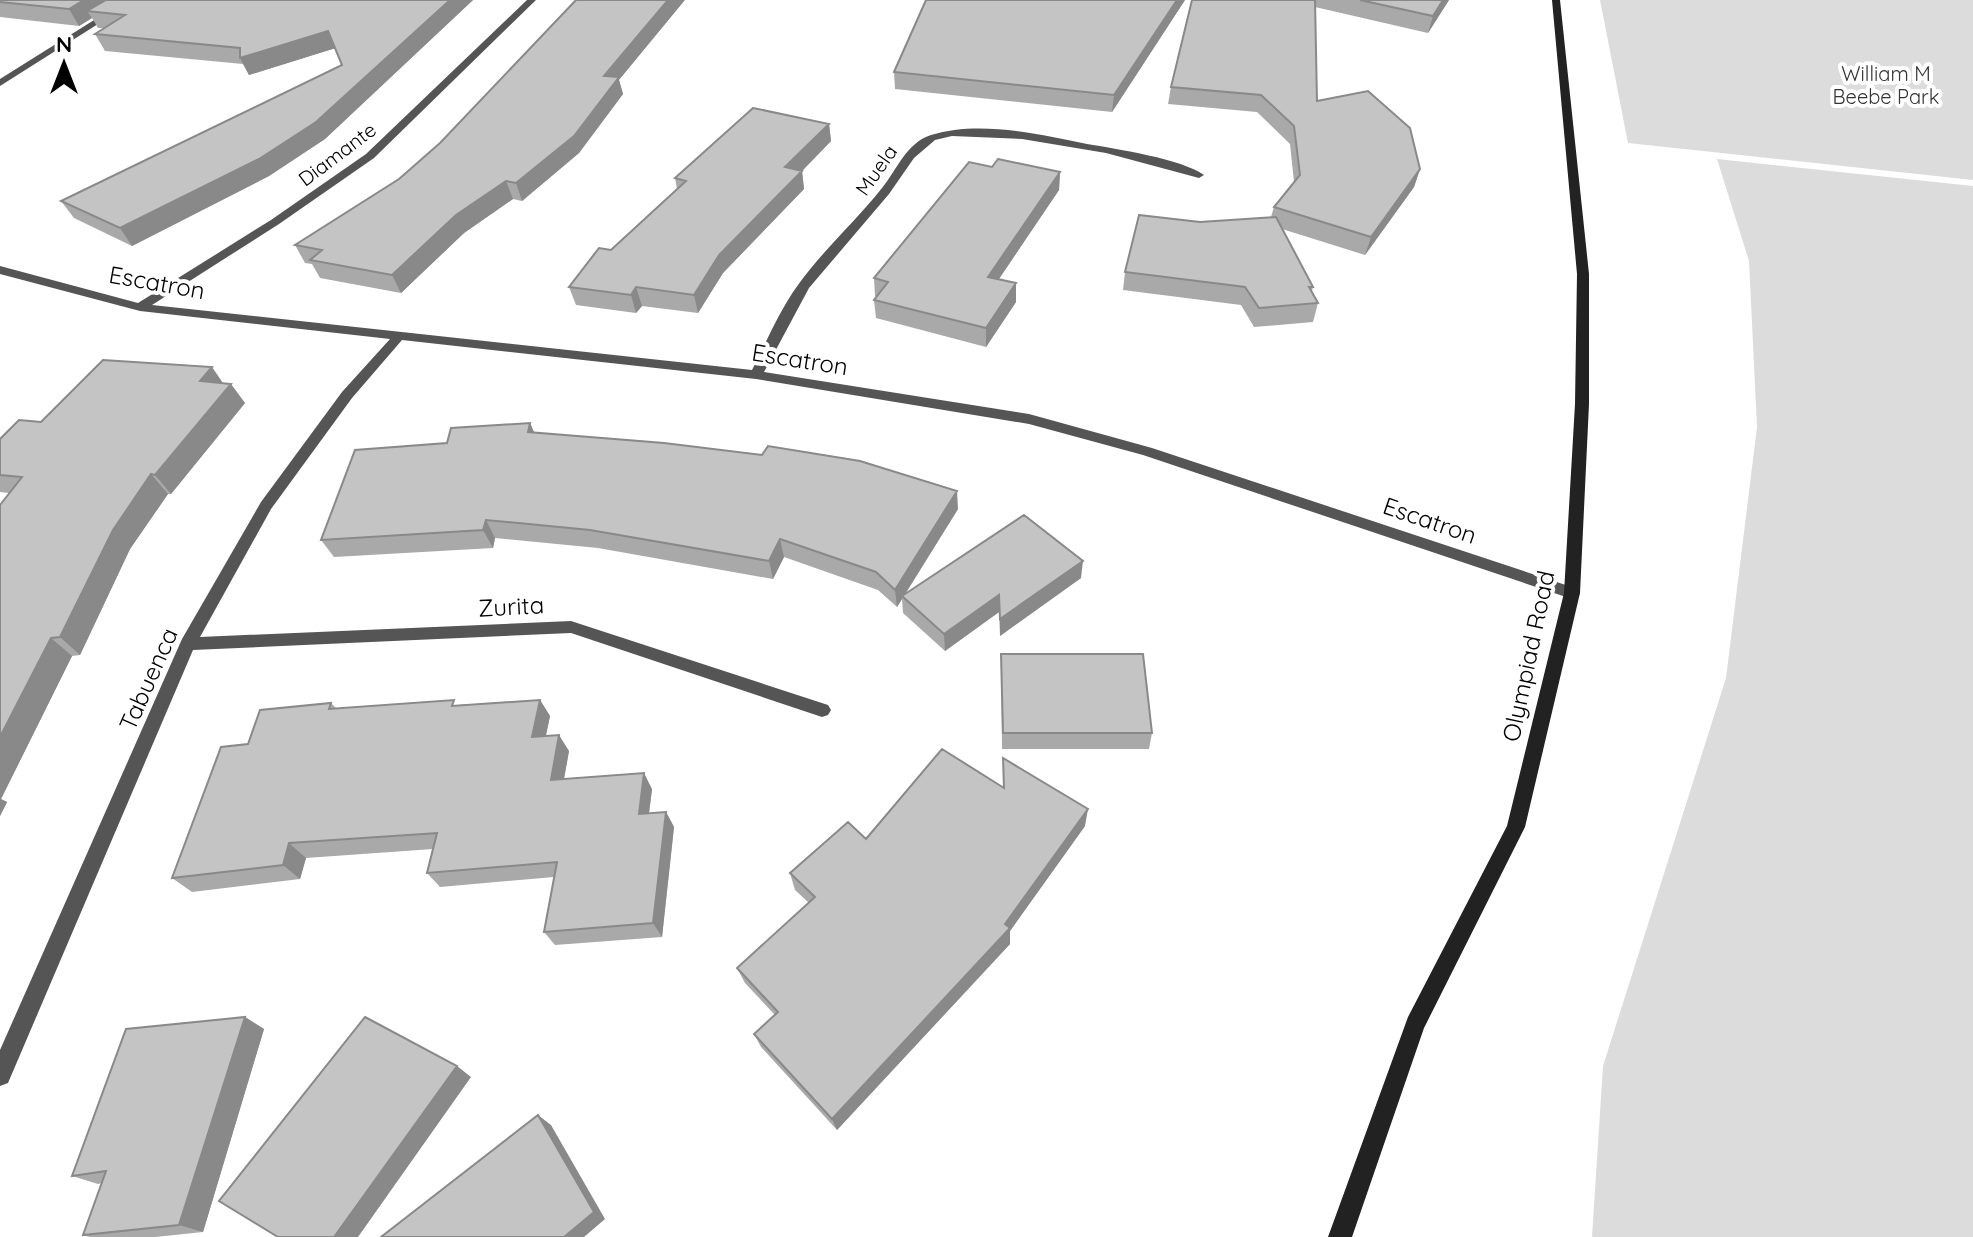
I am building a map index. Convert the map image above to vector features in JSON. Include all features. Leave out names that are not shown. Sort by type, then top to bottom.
[{"type":"main road","name":"Olympiad Road","points":[[1340,1237],[1415,1024],[1516,827],[1572,593],[1582,404],[1583,274],[1556,0]]},
{"type":"street","points":[[0,83],[132,0]]},
{"type":"street","name":"Diamante","points":[[140,307],[275,222],[370,156],[532,0]]},
{"type":"street","name":"Muela","points":[[756,375],[796,297],[888,189],[912,150],[935,136],[962,131],[993,133],[1139,156],[1199,175]]},
{"type":"street","name":"Escatron","points":[[0,270],[140,307],[756,375],[1029,419],[1147,451],[1572,593]]},
{"type":"street","name":"Tabuenca","points":[[0,1075],[188,644],[266,506],[347,395],[398,337]]},
{"type":"street","name":"Zurita","points":[[188,644],[571,627],[822,710]]},
{"type":"green space","name":"William M Beebe Park","points":[[1600,0],[1973,0],[1973,180],[1628,143]]},
{"type":"green space","points":[[1717,159],[1973,186],[1973,1237],[1592,1237],[1603,1066],[1726,678],[1757,427],[1749,261]]},
{"type":"building","points":[[0,0],[84,0],[69,9]]},
{"type":"building","points":[[106,0],[450,0],[316,122],[259,159],[120,228],[61,201],[342,65],[328,31],[240,58],[240,48],[95,34],[125,15],[87,11]]},
{"type":"building","points":[[576,0],[668,0],[604,76],[619,77],[574,136],[516,183],[506,181],[456,215],[392,275],[310,260],[322,250],[295,245],[399,179],[440,143]]},
{"type":"building","points":[[926,0],[1177,0],[1114,95],[894,72]]},
{"type":"building","points":[[1192,0],[1315,0],[1317,101],[1368,91],[1410,128],[1420,169],[1371,237],[1274,207],[1300,175],[1294,126],[1261,95],[1171,87]]},
{"type":"building","points":[[1360,0],[1443,0],[1433,16]]},
{"type":"building","points":[[753,108],[829,124],[785,167],[802,171],[719,255],[694,295],[636,287],[631,295],[569,287],[599,248],[611,250],[686,181],[675,178]]},
{"type":"building","points":[[998,159],[1060,172],[988,277],[1016,283],[986,328],[874,300],[888,282],[874,278],[969,162],[992,167]]},
{"type":"building","points":[[1139,215],[1200,222],[1276,217],[1313,287],[1309,287],[1318,303],[1259,308],[1245,287],[1125,272]]},
{"type":"building","points":[[103,360],[212,367],[200,381],[231,384],[155,475],[151,474],[113,530],[60,637],[51,638],[0,737],[0,505],[22,477],[0,475],[0,439],[19,420],[41,422]]},
{"type":"building","points":[[530,423],[528,432],[762,455],[768,446],[860,461],[957,491],[895,590],[876,572],[780,539],[769,561],[590,530],[486,520],[483,530],[321,540],[355,450],[447,443],[451,428]]},
{"type":"building","points":[[1024,515],[1083,561],[1000,619],[999,595],[944,634],[902,596]]},
{"type":"building","points":[[1001,654],[1143,654],[1152,733],[1003,733]]},
{"type":"building","points":[[454,700],[452,706],[540,700],[532,737],[559,735],[551,780],[644,773],[639,814],[666,812],[653,923],[544,932],[557,862],[427,873],[437,833],[289,843],[283,865],[172,878],[221,747],[248,744],[260,710],[331,703],[329,709]]},
{"type":"building","points":[[942,749],[1004,788],[1003,758],[1088,809],[1005,924],[1010,928],[832,1119],[754,1034],[778,1012],[737,968],[815,897],[790,873],[848,822],[866,839]]},
{"type":"building","points":[[245,1017],[179,1225],[83,1235],[106,1171],[72,1176],[126,1029]]},
{"type":"building","points":[[365,1017],[457,1066],[334,1237],[278,1237],[219,1201]]},
{"type":"building","points":[[538,1115],[594,1212],[564,1237],[381,1237]]}]
